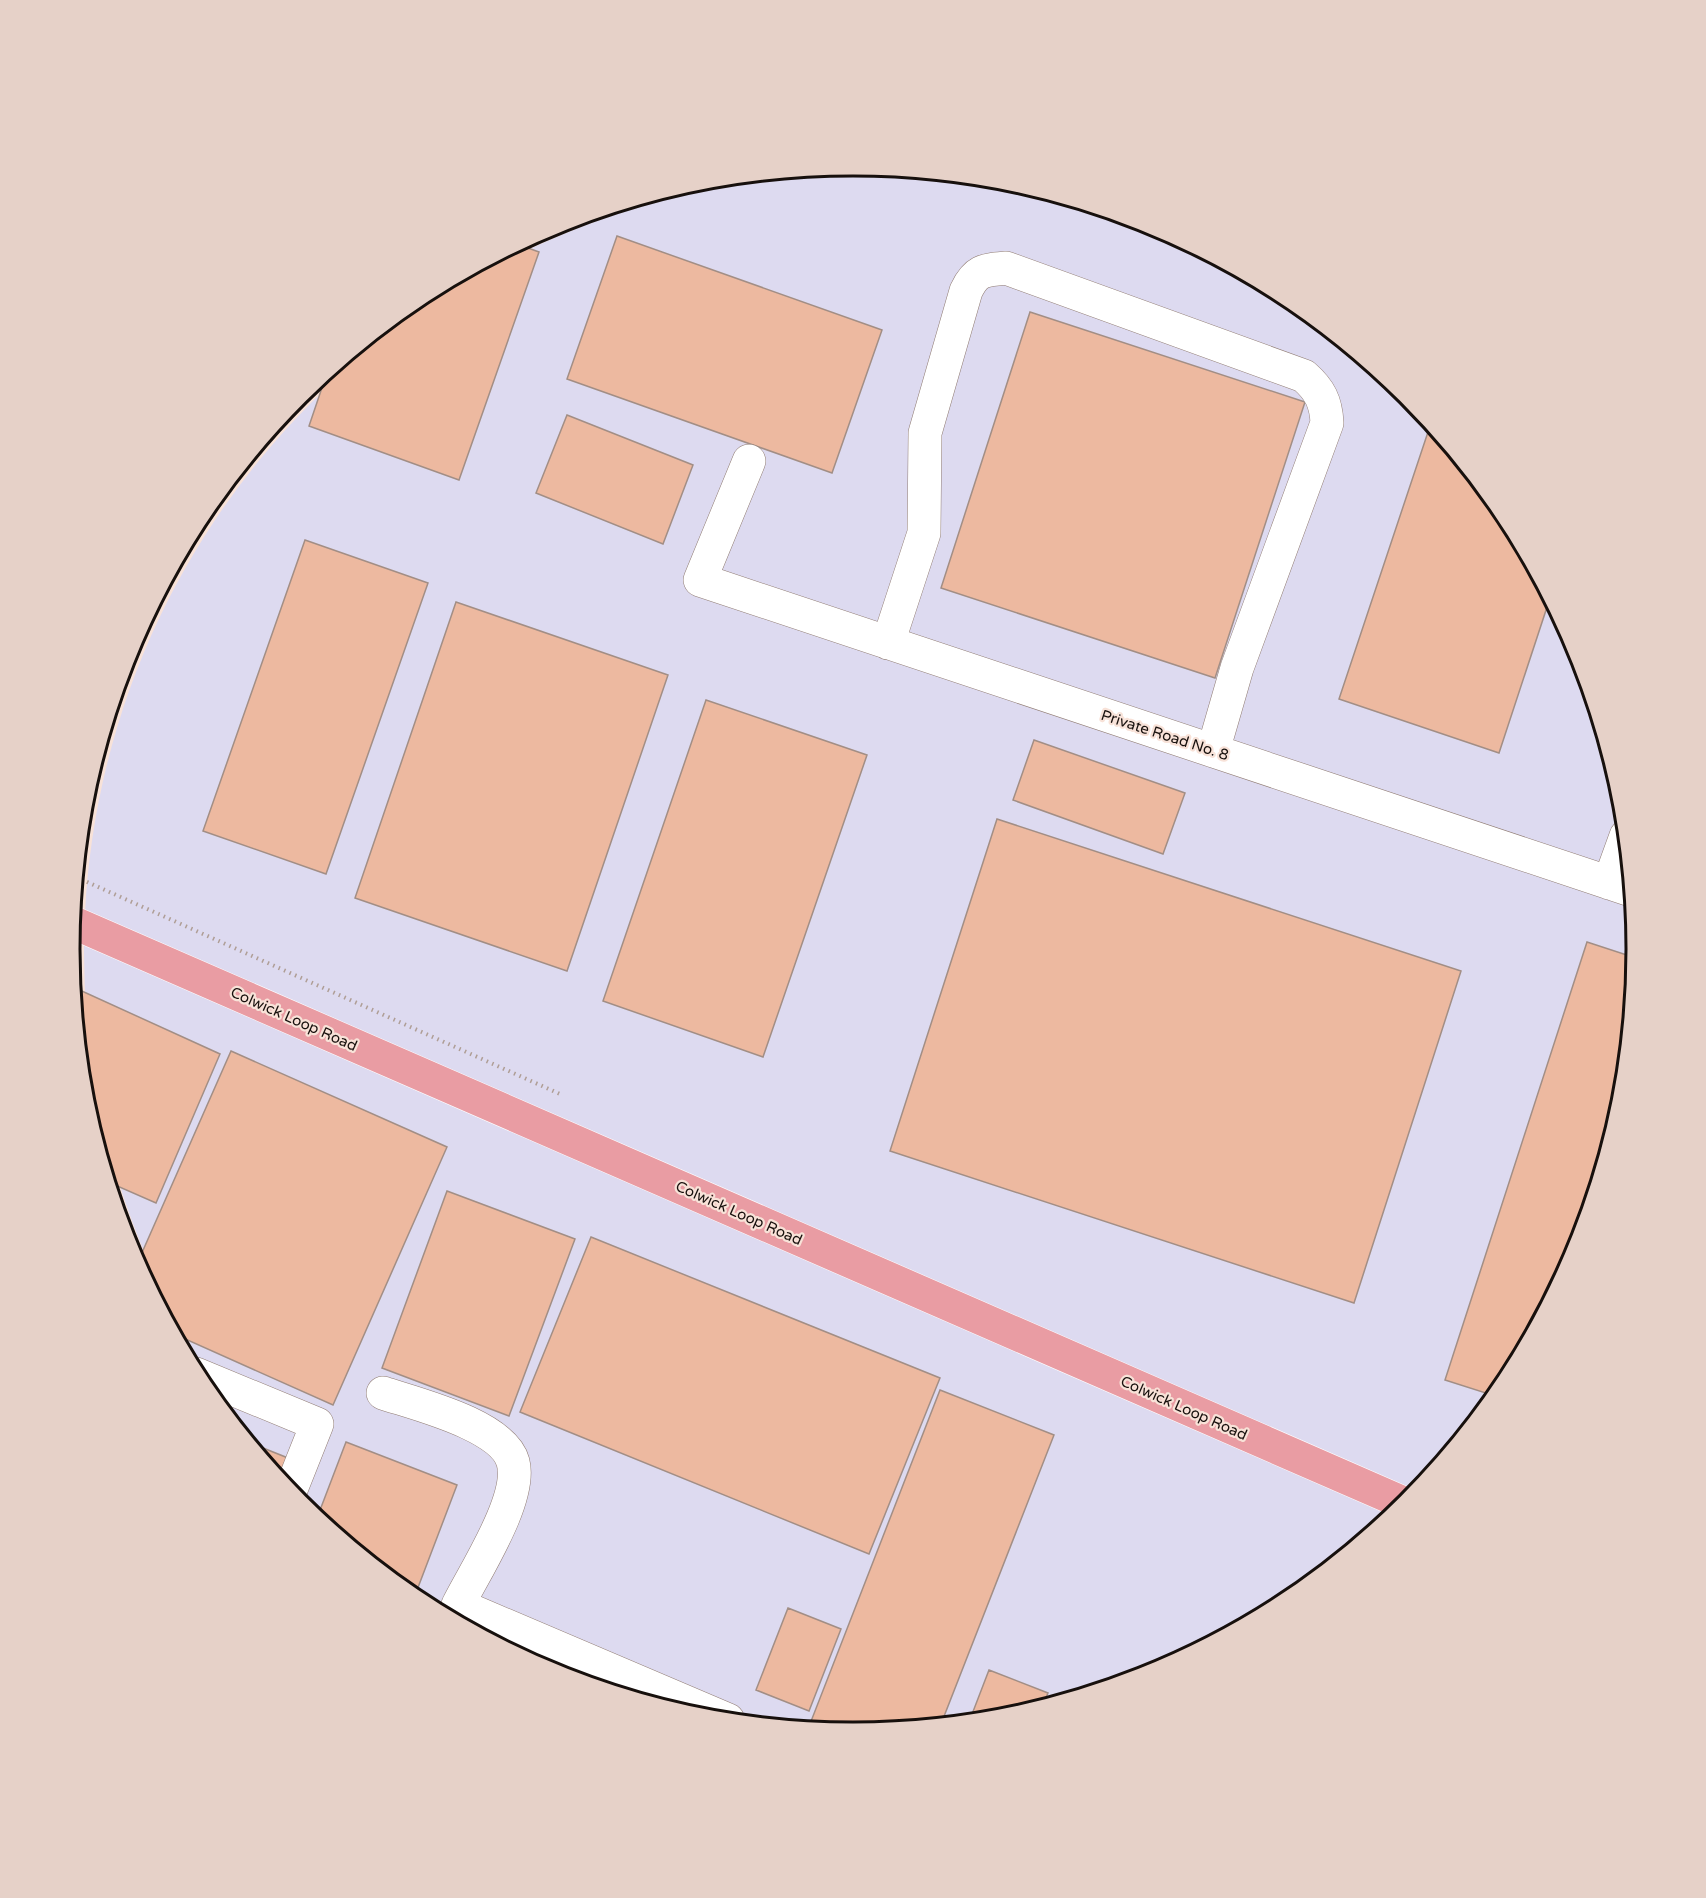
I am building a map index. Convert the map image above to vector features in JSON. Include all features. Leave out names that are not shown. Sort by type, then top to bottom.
[{"type":"main road","name":"Colwick Loop Road","points":[[80,926],[1396,1500]]},
{"type":"street","points":[[888,643],[924,533],[925,433],[966,291],[973,277],[987,270],[1006,268],[1304,376],[1318,388],[1326,406],[1327,423],[1237,668],[1213,751]]},
{"type":"street","name":"Private Road No. 8","points":[[750,461],[700,580],[1620,887]]},
{"type":"street","points":[[1620,887],[1622,869]]},
{"type":"street","points":[[211,1380],[317,1424],[294,1483]]},
{"type":"street","points":[[383,1393],[469,1424],[492,1436],[504,1446],[513,1461],[514,1483],[506,1508],[456,1612],[691,1705]]},
{"type":"shaded area","points":[[896,177],[954,182],[1004,190],[1053,202],[1149,234],[1195,255],[1240,279],[1324,335],[1363,367],[1435,439],[1467,478],[1523,562],[1568,653],[1585,700],[1612,798],[1620,848],[1625,898],[1625,1000],[1612,1100],[1600,1149],[1568,1245],[1547,1291],[1523,1336],[1467,1420],[1435,1459],[1363,1531],[1324,1563],[1240,1619],[1149,1664],[1102,1681],[1004,1708],[954,1716],[904,1721],[802,1721],[702,1708],[653,1696],[557,1664],[511,1643],[466,1619],[382,1563],[306,1496],[260,1445],[215,1384],[176,1318],[143,1249],[117,1178],[99,1104],[88,1028],[84,952],[88,876],[99,800],[117,726],[143,655],[176,586],[215,520],[260,459],[311,402],[368,351],[429,306],[495,267],[564,234],[635,208],[709,190],[785,179]]},
{"type":"building","points":[[617,236],[882,330],[832,473],[567,379]]},
{"type":"building","points":[[527,248],[539,252],[459,480],[309,426],[322,386],[382,335],[466,279],[511,255]]},
{"type":"building","points":[[1030,312],[1305,402],[1215,678],[941,588]]},
{"type":"building","points":[[567,415],[693,465],[663,544],[536,493]]},
{"type":"building","points":[[1428,432],[1467,478],[1496,519],[1523,562],[1547,607],[1499,753],[1339,699]]},
{"type":"building","points":[[305,540],[428,583],[326,874],[203,831]]},
{"type":"building","points":[[456,602],[668,675],[567,971],[355,898]]},
{"type":"building","points":[[706,700],[867,755],[763,1057],[603,1001]]},
{"type":"building","points":[[1034,740],[1185,793],[1163,854],[1013,800]]},
{"type":"building","points":[[997,819],[1461,971],[1354,1303],[890,1151]]},
{"type":"building","points":[[1587,942],[1626,955],[1625,1000],[1612,1100],[1600,1149],[1568,1245],[1523,1336],[1486,1393],[1445,1380]]},
{"type":"building","points":[[81,991],[220,1054],[156,1203],[117,1186],[94,1100],[86,1050]]},
{"type":"building","points":[[231,1051],[447,1147],[333,1405],[185,1339],[142,1253]]},
{"type":"building","points":[[447,1191],[575,1239],[509,1416],[382,1368]]},
{"type":"building","points":[[591,1237],[940,1378],[869,1554],[520,1412]]},
{"type":"building","points":[[940,1390],[1054,1435],[944,1717],[904,1721],[811,1721]]},
{"type":"building","points":[[346,1442],[457,1485],[418,1588],[382,1563],[320,1509]]},
{"type":"building","points":[[261,1447],[288,1458],[283,1471]]},
{"type":"building","points":[[788,1608],[841,1629],[809,1711],[756,1690]]},
{"type":"building","points":[[989,1670],[1048,1693],[1046,1698],[972,1713]]}]
